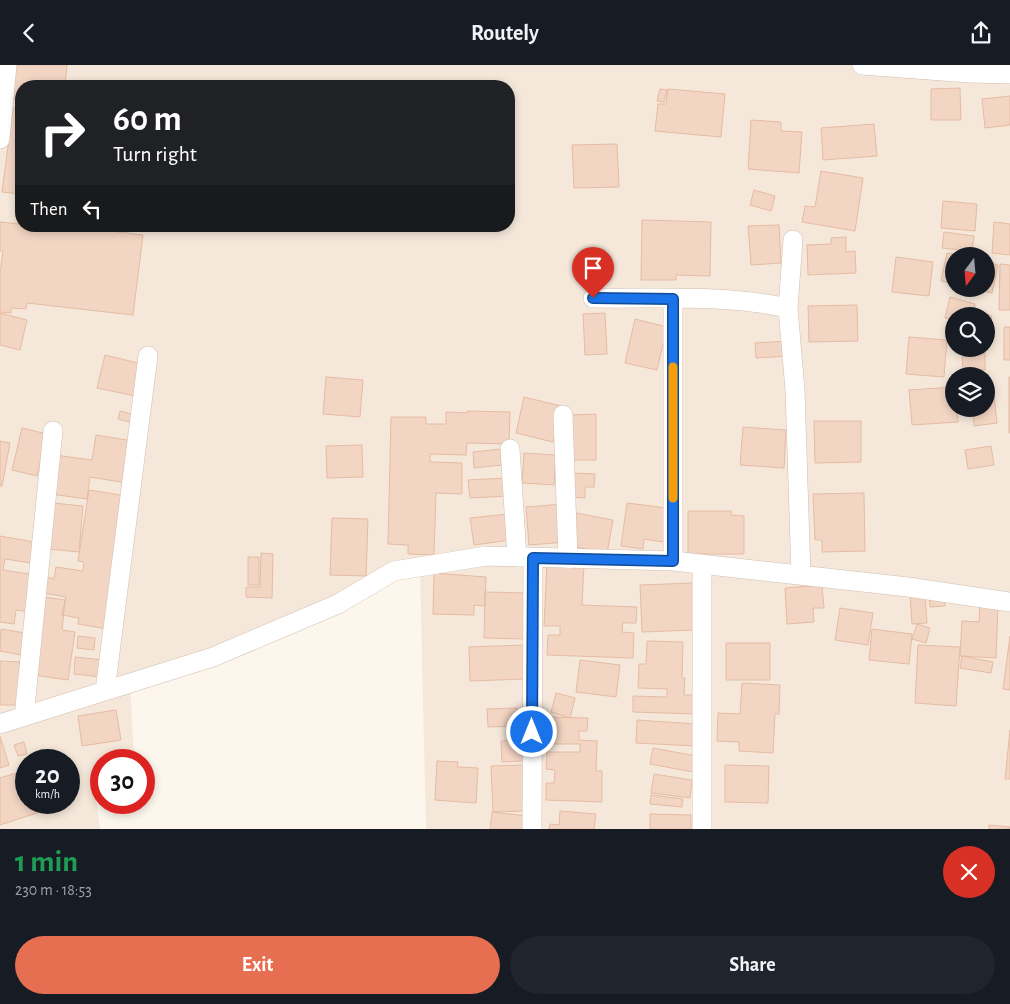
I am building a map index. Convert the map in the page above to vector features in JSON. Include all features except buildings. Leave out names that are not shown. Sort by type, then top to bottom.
[{"type":"street","points":[[0,139],[8,65]]},
{"type":"street","points":[[862,65],[1010,75]]},
{"type":"street","points":[[793,240],[788,308],[796,390],[801,575]]},
{"type":"street","points":[[593,298],[724,299],[788,308]]},
{"type":"street","points":[[673,299],[673,561]]},
{"type":"street","points":[[106,691],[148,356]]},
{"type":"street","points":[[563,415],[568,559]]},
{"type":"street","points":[[24,717],[53,431]]},
{"type":"street","points":[[510,449],[525,558],[532,829]]},
{"type":"street","points":[[0,724],[213,657],[338,604],[394,571],[486,557],[673,561],[908,587],[1010,602]]},
{"type":"street","points":[[702,564],[702,829]]},
{"type":"shaded area","points":[[0,65],[1010,65],[1010,829],[426,829],[420,567],[130,683],[134,749],[90,749],[90,814],[98,814],[100,829],[0,829]]},
{"type":"slow traffic","points":[[673,367],[673,498]]},
{"type":"route","points":[[532,732],[533,558],[673,561],[673,299],[593,298]]}]
